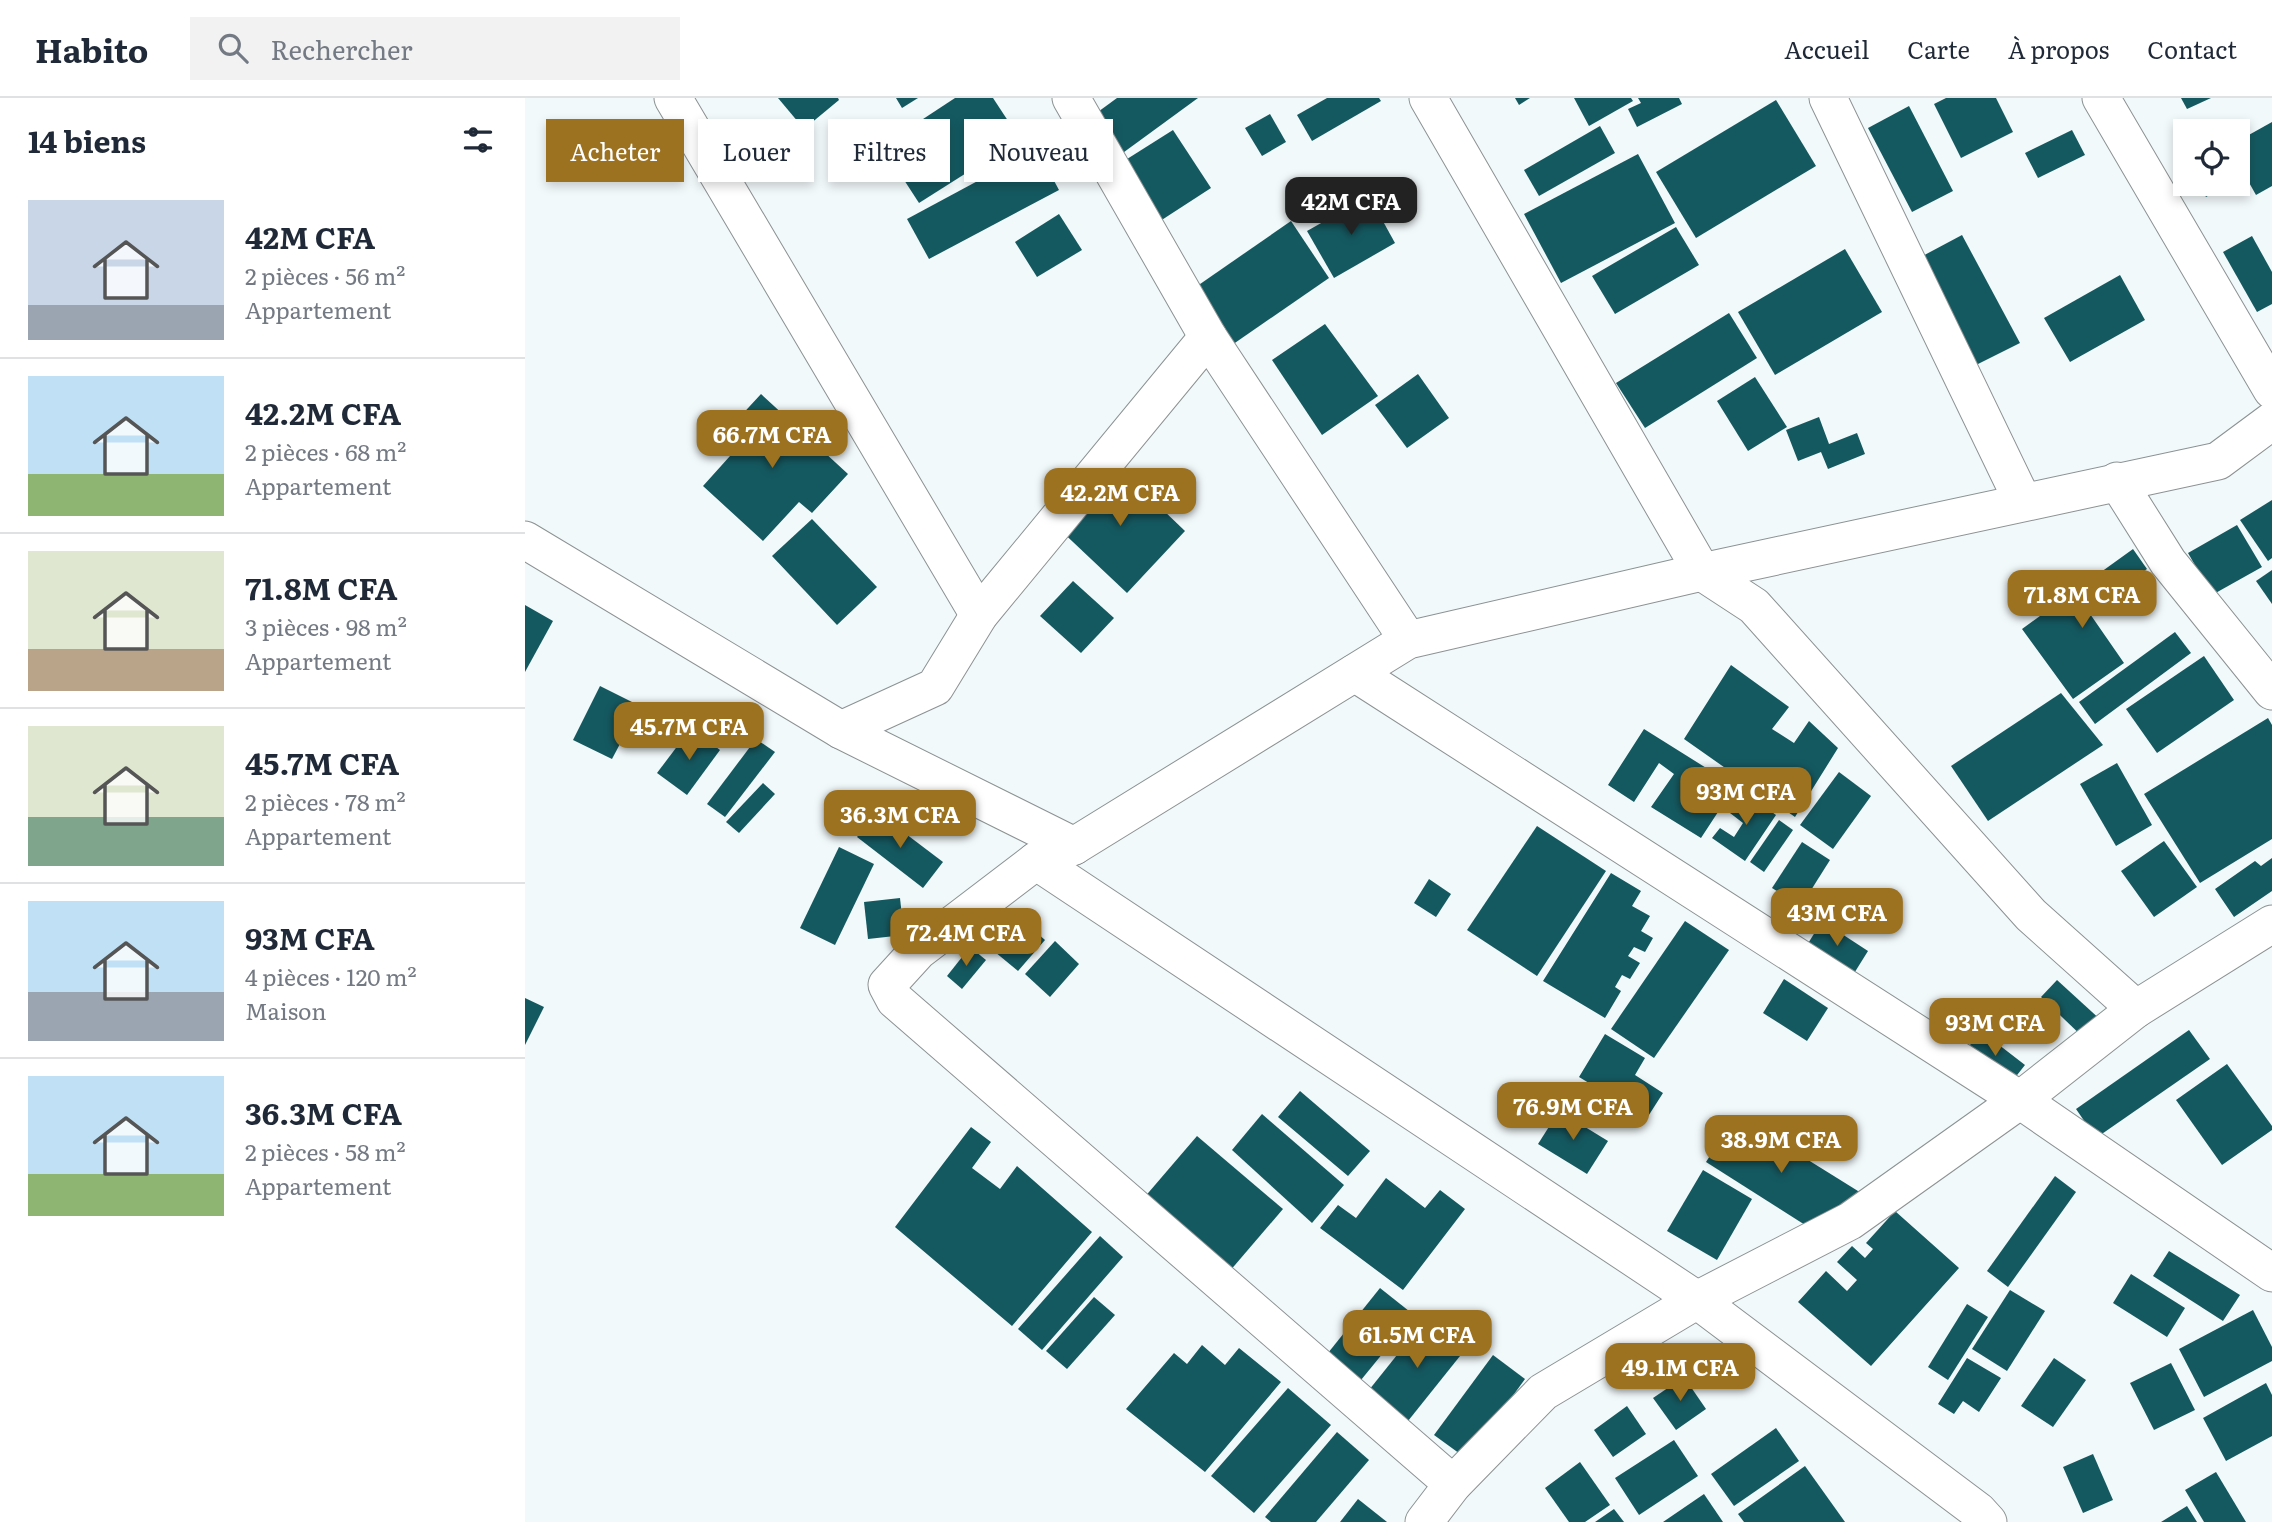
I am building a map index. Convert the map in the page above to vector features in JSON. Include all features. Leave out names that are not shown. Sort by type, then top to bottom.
[{"type":"street","points":[[673,98],[979,615]]},
{"type":"street","points":[[1071,98],[1208,337],[1408,640]]},
{"type":"street","points":[[1429,98],[1702,572],[1753,606],[2031,915],[2136,1009]]},
{"type":"street","points":[[1828,98],[2023,502]]},
{"type":"street","points":[[2101,98],[2272,390]]},
{"type":"street","points":[[841,730],[935,687],[979,615],[1208,337]]},
{"type":"street","points":[[1453,1484],[895,1000],[887,985],[918,951],[1036,861],[1074,846],[1408,640],[1702,572],[2218,461],[2272,421]]},
{"type":"street","points":[[2117,481],[2168,562],[2272,691]]},
{"type":"street","points":[[525,540],[841,730],[1074,846]]},
{"type":"street","points":[[1355,673],[2019,1100],[2272,1273]]},
{"type":"street","points":[[1036,861],[1697,1300],[1968,1503],[1987,1522]]},
{"type":"street","points":[[1424,1522],[1453,1484],[1543,1392],[1697,1300],[1850,1221],[2019,1100],[2136,1009],[2272,924]]},
{"type":"building","points":[[778,98],[839,100],[814,121],[796,119]]},
{"type":"building","points":[[896,98],[918,98],[902,108]]},
{"type":"building","points":[[955,98],[993,98],[1007,119],[964,119],[964,174],[919,203],[905,182],[950,182],[950,119],[923,119]]},
{"type":"building","points":[[1117,98],[1198,98],[1120,155],[1113,146],[1113,119],[1091,117]]},
{"type":"building","points":[[1327,98],[1379,98],[1381,101],[1312,141],[1297,115]]},
{"type":"building","points":[[1515,98],[1530,98],[1519,105]]},
{"type":"building","points":[[1574,98],[1631,98],[1633,101],[1589,126]]},
{"type":"building","points":[[1638,98],[1679,98],[1682,104],[1637,127],[1628,109],[1641,103]]},
{"type":"building","points":[[1946,98],[1996,98],[2013,132],[1961,158],[1934,104]]},
{"type":"building","points":[[2181,98],[2211,98],[2187,109]]},
{"type":"building","points":[[1776,100],[1816,166],[1696,238],[1656,172]]},
{"type":"building","points":[[1909,106],[1953,191],[1912,212],[1868,128]]},
{"type":"building","points":[[1270,114],[1286,142],[1262,156],[1245,128]]},
{"type":"building","points":[[2272,122],[2272,186],[2256,195],[2250,184],[2250,134]]},
{"type":"building","points":[[1600,126],[1615,153],[1539,196],[1524,170]]},
{"type":"building","points":[[1173,130],[1211,188],[1154,225],[1116,166]]},
{"type":"building","points":[[2072,130],[2085,155],[2038,178],[2025,153]]},
{"type":"building","points":[[1638,154],[1675,223],[1561,283],[1524,214]]},
{"type":"building","points":[[976,182],[1055,182],[1059,190],[929,259],[907,219]]},
{"type":"building","points":[[1369,196],[1395,243],[1334,278],[1307,231]]},
{"type":"building","points":[[1059,214],[1082,250],[1037,277],[1015,242]]},
{"type":"building","points":[[1291,221],[1329,278],[1229,347],[1190,291]]},
{"type":"building","points":[[1676,227],[1699,265],[1615,314],[1592,276]]},
{"type":"building","points":[[1962,235],[2020,343],[1974,366],[1917,259]]},
{"type":"building","points":[[2252,236],[2272,272],[2272,304],[2257,312],[2223,252]]},
{"type":"building","points":[[1845,249],[1882,312],[1775,375],[1738,312]]},
{"type":"building","points":[[2120,275],[2145,320],[2070,362],[2044,318]]},
{"type":"building","points":[[1729,313],[1757,358],[1645,428],[1616,383]]},
{"type":"building","points":[[1325,324],[1378,396],[1322,435],[1272,360]]},
{"type":"building","points":[[1418,374],[1449,418],[1407,448],[1375,405]]},
{"type":"building","points":[[1755,377],[1787,427],[1748,451],[1717,401]]},
{"type":"building","points":[[761,394],[848,474],[812,513],[799,502],[763,541],[703,486],[739,446],[725,433]]},
{"type":"building","points":[[1819,417],[1829,444],[1857,433],[1865,454],[1828,469],[1821,452],[1798,461],[1786,430]]},
{"type":"building","points":[[1114,463],[1185,531],[1127,593],[1055,525]]},
{"type":"building","points":[[2272,500],[2272,558],[2268,561],[2240,520]]},
{"type":"building","points":[[812,519],[877,587],[837,625],[772,556]]},
{"type":"building","points":[[2237,525],[2262,567],[2212,595],[2188,553]]},
{"type":"building","points":[[2133,549],[2147,569],[2088,611],[2124,663],[2073,699],[2022,629]]},
{"type":"building","points":[[2272,570],[2272,604],[2256,581]]},
{"type":"building","points":[[1073,581],[1114,618],[1081,653],[1040,616]]},
{"type":"building","points":[[525,605],[553,621],[525,672]]},
{"type":"building","points":[[2175,632],[2191,653],[2095,724],[2079,702]]},
{"type":"building","points":[[2204,656],[2234,700],[2157,753],[2126,709]]},
{"type":"building","points":[[1731,665],[1789,707],[1772,729],[1794,743],[1809,721],[1838,748],[1795,817],[1684,739]]},
{"type":"building","points":[[600,686],[640,706],[612,759],[573,740]]},
{"type":"building","points":[[2061,693],[2103,745],[1988,821],[1951,766]]},
{"type":"building","points":[[2268,718],[2272,725],[2272,839],[2200,883],[2144,794]]},
{"type":"building","points":[[691,728],[720,750],[687,795],[657,773]]},
{"type":"building","points":[[1644,729],[1735,786],[1701,838],[1651,807],[1674,774],[1659,763],[1634,802],[1608,785]]},
{"type":"building","points":[[756,739],[775,752],[725,817],[707,804]]},
{"type":"building","points":[[2117,763],[2152,825],[2116,846],[2080,784]]},
{"type":"building","points":[[1839,772],[1871,796],[1833,849],[1800,825]]},
{"type":"building","points":[[763,783],[775,794],[739,833],[726,822]]},
{"type":"building","points":[[1744,792],[1776,815],[1745,861],[1712,838],[1720,828],[1734,837],[1743,823],[1730,813]]},
{"type":"building","points":[[877,812],[943,862],[923,888],[857,837]]},
{"type":"building","points":[[1779,820],[1793,830],[1764,872],[1750,862]]},
{"type":"building","points":[[1537,826],[1606,871],[1537,976],[1467,930]]},
{"type":"building","points":[[2164,841],[2197,887],[2154,917],[2121,871]]},
{"type":"building","points":[[1802,842],[1830,860],[1801,906],[1772,888]]},
{"type":"building","points":[[839,847],[874,864],[835,945],[800,928]]},
{"type":"building","points":[[2272,858],[2272,891],[2234,917],[2215,889],[2255,861],[2261,866]]},
{"type":"building","points":[[1611,873],[1641,891],[1632,906],[1650,916],[1641,931],[1653,938],[1645,952],[1634,947],[1628,956],[1640,963],[1630,979],[1622,975],[1615,987],[1621,991],[1605,1018],[1543,981]]},
{"type":"building","points":[[1429,879],[1451,894],[1436,917],[1414,903]]},
{"type":"building","points":[[900,898],[904,935],[868,939],[864,902]]},
{"type":"building","points":[[1022,920],[1045,940],[1018,971],[995,952]]},
{"type":"building","points":[[1685,921],[1729,950],[1654,1058],[1611,1029]]},
{"type":"building","points":[[1822,921],[1868,951],[1853,975],[1807,945]]},
{"type":"building","points":[[1055,941],[1079,964],[1050,997],[1025,974]]},
{"type":"building","points":[[970,947],[986,960],[962,989],[947,976]]},
{"type":"building","points":[[1784,979],[1828,1008],[1807,1041],[1763,1013]]},
{"type":"building","points":[[2057,980],[2103,1022],[2086,1040],[2041,997]]},
{"type":"building","points":[[525,998],[544,1007],[525,1045]]},
{"type":"building","points":[[1956,1017],[1975,1029],[1963,1048],[1943,1036]]},
{"type":"building","points":[[2189,1030],[2210,1059],[2096,1138],[2076,1109]]},
{"type":"building","points":[[1981,1031],[2025,1065],[2010,1084],[1966,1050]]},
{"type":"building","points":[[1605,1034],[1645,1058],[1635,1075],[1663,1093],[1647,1118],[1579,1077]]},
{"type":"building","points":[[2227,1064],[2272,1126],[2272,1130],[2222,1165],[2176,1100]]},
{"type":"building","points":[[1300,1091],[1370,1151],[1348,1176],[1278,1117]]},
{"type":"building","points":[[1559,1111],[1608,1141],[1587,1174],[1538,1144]]},
{"type":"building","points":[[1262,1114],[1344,1185],[1312,1223],[1232,1150]]},
{"type":"building","points":[[1736,1115],[1866,1196],[1813,1230],[1706,1162]]},
{"type":"building","points":[[971,1127],[991,1142],[972,1168],[1000,1189],[1017,1166],[1092,1232],[1012,1326],[895,1227]]},
{"type":"building","points":[[1197,1136],[1283,1209],[1229,1272],[1143,1199]]},
{"type":"building","points":[[1703,1170],[1752,1199],[1717,1260],[1667,1231]]},
{"type":"building","points":[[2055,1176],[2076,1192],[2008,1287],[1987,1271]]},
{"type":"building","points":[[1386,1178],[1425,1208],[1440,1190],[1465,1209],[1403,1290],[1320,1228],[1338,1205],[1356,1218]]},
{"type":"building","points":[[1895,1211],[1959,1268],[1871,1366],[1798,1302],[1826,1271],[1847,1291],[1857,1280],[1837,1262],[1852,1246],[1865,1258],[1873,1249],[1866,1243]]},
{"type":"building","points":[[1100,1236],[1123,1257],[1042,1350],[1018,1329]]},
{"type":"building","points":[[2169,1251],[2240,1295],[2223,1321],[2153,1276]]},
{"type":"building","points":[[2131,1274],[2185,1308],[2167,1337],[2113,1303]]},
{"type":"building","points":[[1380,1288],[1414,1315],[1361,1380],[1328,1353]]},
{"type":"building","points":[[2010,1290],[2045,1311],[2007,1371],[1972,1349]]},
{"type":"building","points":[[1094,1297],[1115,1315],[1067,1369],[1046,1351]]},
{"type":"building","points":[[1967,1304],[1988,1317],[1948,1380],[1928,1367]]},
{"type":"building","points":[[2253,1310],[2272,1347],[2272,1361],[2204,1397],[2179,1349]]},
{"type":"building","points":[[1425,1320],[1464,1351],[1408,1421],[1369,1390]]},
{"type":"building","points":[[1202,1345],[1225,1365],[1239,1348],[1281,1382],[1205,1472],[1126,1409],[1174,1353],[1187,1364]]},
{"type":"building","points":[[1493,1355],[1525,1379],[1467,1459],[1434,1435]]},
{"type":"building","points":[[1967,1358],[2001,1378],[1979,1412],[1963,1401],[1954,1414],[1938,1404]]},
{"type":"building","points":[[2054,1358],[2086,1380],[2053,1427],[2021,1406]]},
{"type":"building","points":[[2171,1363],[2195,1410],[2154,1430],[2130,1383]]},
{"type":"building","points":[[1684,1377],[1706,1409],[1676,1430],[1653,1398]]},
{"type":"building","points":[[2266,1383],[2272,1395],[2272,1436],[2226,1461],[2203,1418]]},
{"type":"building","points":[[1288,1388],[1331,1425],[1254,1513],[1211,1476]]},
{"type":"building","points":[[1627,1406],[1646,1434],[1613,1457],[1594,1430]]},
{"type":"building","points":[[1776,1428],[1799,1461],[1734,1506],[1711,1474]]},
{"type":"building","points":[[1337,1432],[1369,1460],[1316,1522],[1271,1522],[1265,1517]]},
{"type":"building","points":[[1674,1440],[1698,1476],[1639,1515],[1615,1478]]},
{"type":"building","points":[[2093,1454],[2113,1500],[2083,1513],[2063,1467]]},
{"type":"building","points":[[1580,1462],[1610,1505],[1585,1522],[1569,1522],[1545,1488]]},
{"type":"building","points":[[1805,1466],[1845,1522],[1744,1522],[1738,1514]]},
{"type":"building","points":[[2216,1472],[2246,1522],[2204,1522],[2185,1490]]},
{"type":"building","points":[[1704,1494],[1723,1522],[1663,1522]]},
{"type":"building","points":[[1358,1499],[1387,1522],[1340,1522]]},
{"type":"building","points":[[2187,1506],[2197,1522],[2161,1522]]},
{"type":"building","points":[[1614,1509],[1624,1522],[1595,1522]]}]
